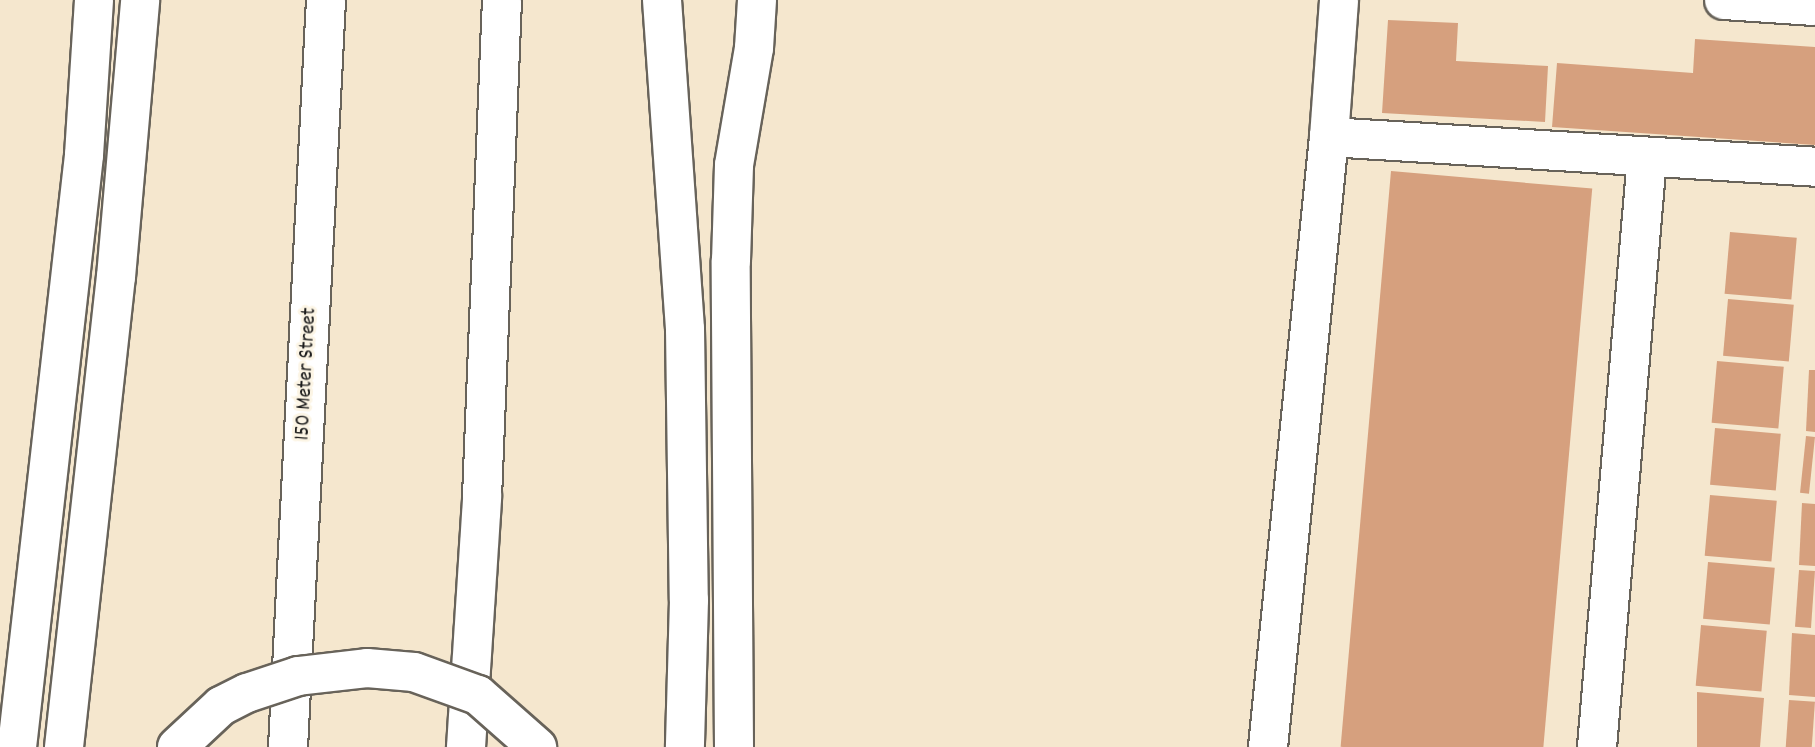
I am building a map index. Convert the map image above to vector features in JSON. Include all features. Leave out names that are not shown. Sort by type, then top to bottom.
[{"type":"main road","points":[[17,747],[84,155],[94,0]]},
{"type":"main road","points":[[64,747],[116,277],[140,0]]},
{"type":"main road","name":"150 Meter Street","points":[[288,747],[326,0]]},
{"type":"main road","points":[[466,747],[483,483],[502,0]]},
{"type":"main road","points":[[662,0],[685,329],[689,600],[685,747]]},
{"type":"main road","points":[[734,747],[731,261],[734,165],[754,48],[757,0]]},
{"type":"main road","points":[[1268,747],[1329,137],[1339,0]]},
{"type":"main road","points":[[1724,0],[1793,3]]},
{"type":"main road","points":[[1329,137],[1815,167]]},
{"type":"main road","points":[[1597,747],[1647,158]]},
{"type":"main road","points":[[177,747],[221,706],[247,693],[310,674],[367,668],[414,672],[478,695],[537,747]]},
{"type":"building","points":[[1388,20],[1458,23],[1456,61],[1548,66],[1545,122],[1382,113]]},
{"type":"building","points":[[1695,39],[1815,47],[1815,145],[1552,127],[1557,63],[1693,73]]},
{"type":"building","points":[[1391,171],[1592,189],[1543,747],[1341,747]]},
{"type":"building","points":[[1730,232],[1797,238],[1791,300],[1725,294]]},
{"type":"building","points":[[1728,299],[1794,305],[1789,362],[1723,356]]},
{"type":"building","points":[[1717,361],[1784,367],[1778,429],[1712,423]]},
{"type":"building","points":[[1809,370],[1815,370],[1815,432],[1806,431]]},
{"type":"building","points":[[1715,428],[1781,434],[1776,491],[1710,485]]},
{"type":"building","points":[[1806,436],[1815,437],[1809,494],[1800,493]]},
{"type":"building","points":[[1710,495],[1777,501],[1771,562],[1705,556]]},
{"type":"building","points":[[1802,503],[1815,504],[1815,566],[1799,565]]},
{"type":"building","points":[[1708,562],[1775,568],[1770,625],[1703,619]]},
{"type":"building","points":[[1799,570],[1815,571],[1811,628],[1795,627]]},
{"type":"building","points":[[1701,625],[1767,631],[1761,692],[1696,686]]},
{"type":"building","points":[[1792,633],[1815,635],[1815,697],[1789,695]]},
{"type":"building","points":[[1697,692],[1764,698],[1760,747],[1697,747]]},
{"type":"building","points":[[1789,700],[1815,702],[1812,747],[1786,747]]}]
